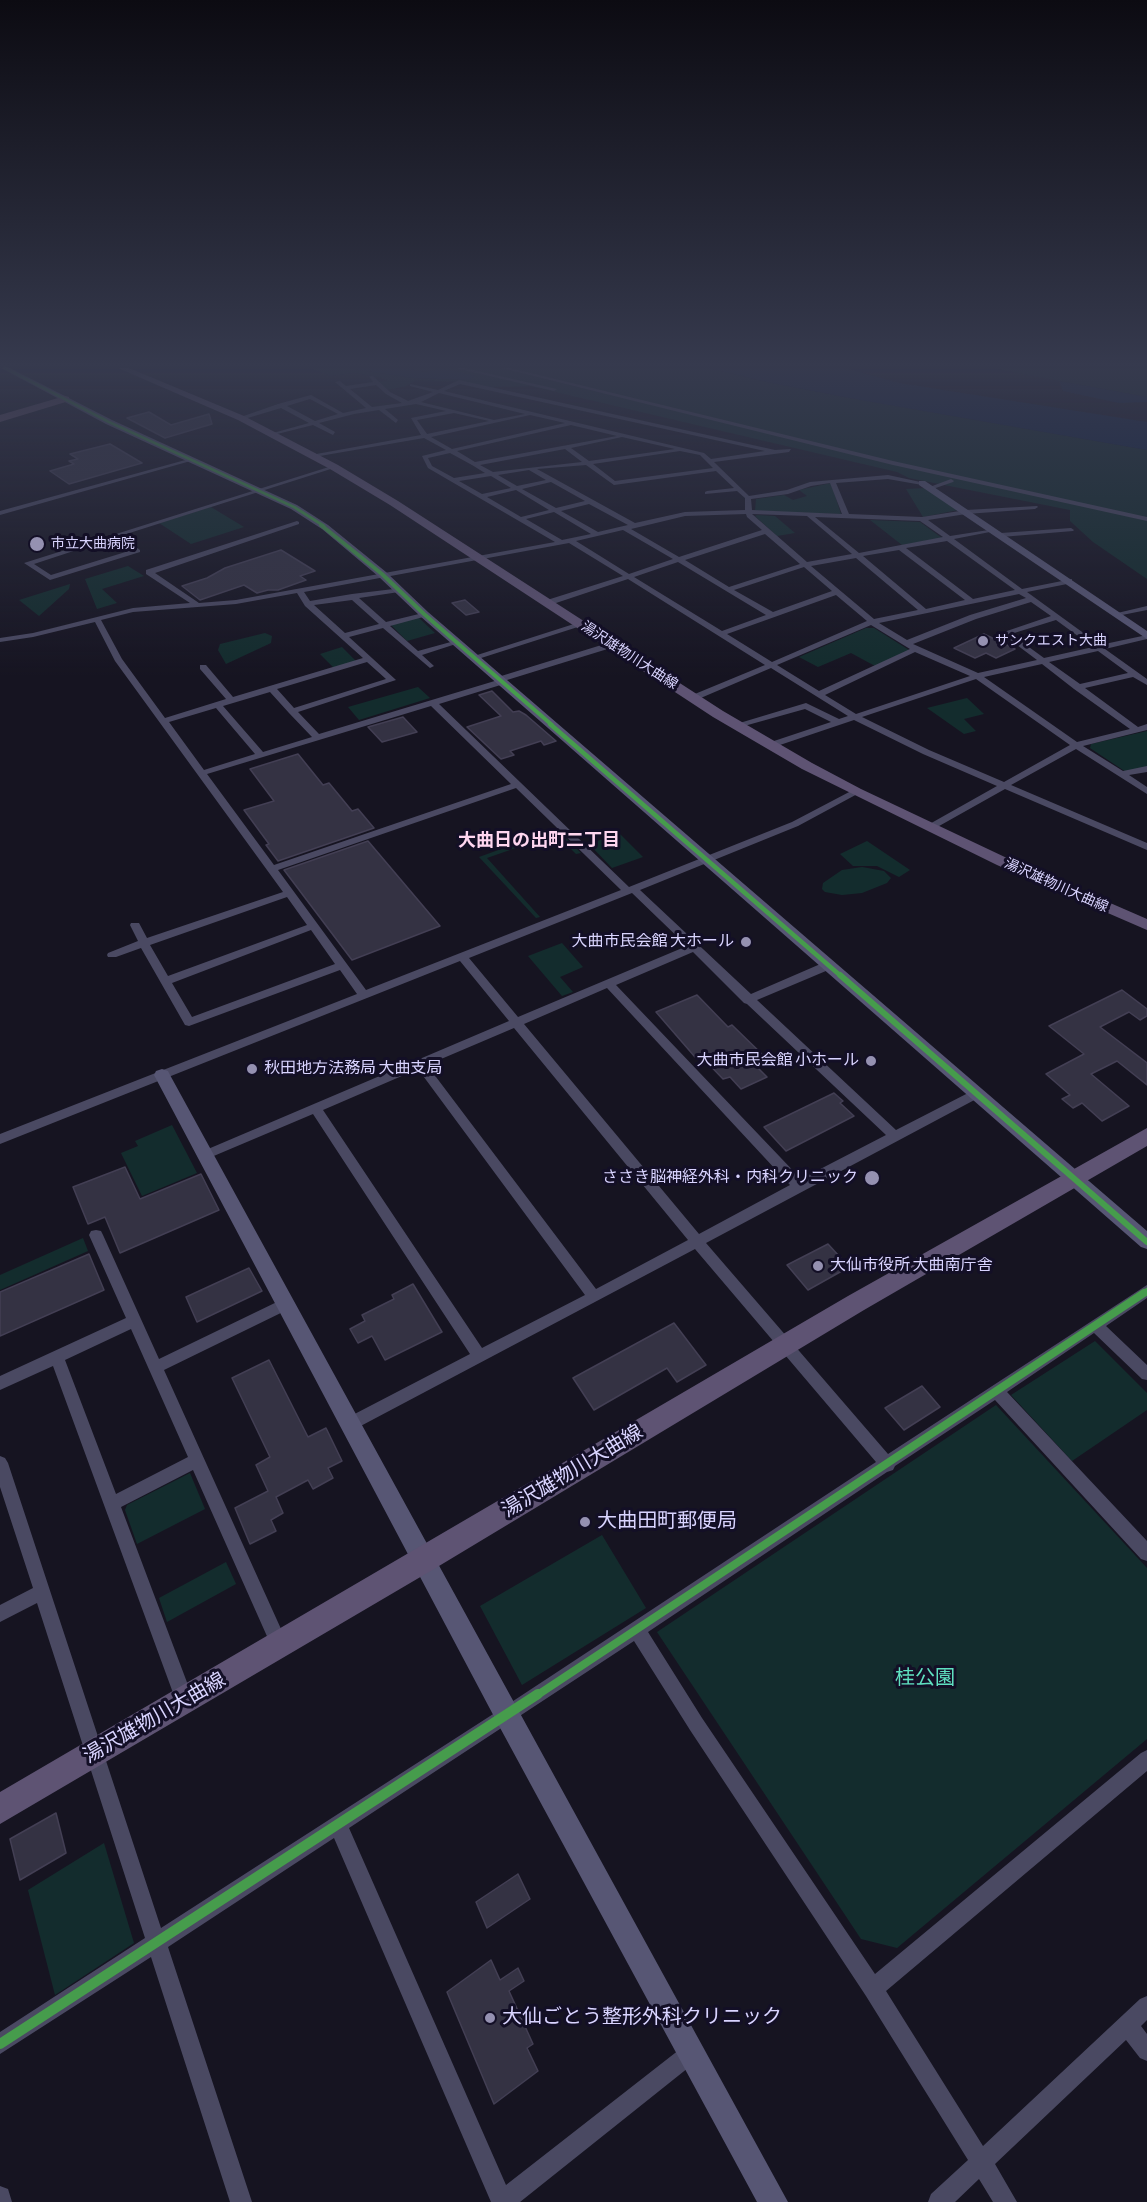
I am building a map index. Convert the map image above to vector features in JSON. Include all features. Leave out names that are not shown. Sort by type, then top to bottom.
[{"type":"main road","name":"湯沢雄物川大曲線","points":[[340,471],[693,698],[771,745],[856,792],[929,828],[1147,925]]},
{"type":"main road","name":"湯沢雄物川大曲線","points":[[0,1809],[425,1560],[785,1345],[1147,1136]]},
{"type":"street","points":[[0,513],[152,471]]},
{"type":"street","points":[[215,471],[294,507],[325,527],[382,574],[424,614],[709,859],[1147,1242]]},
{"type":"street","points":[[114,536],[138,551],[50,579],[28,562],[322,471]]},
{"type":"street","points":[[438,471],[560,542]]},
{"type":"street","points":[[486,471],[596,533]]},
{"type":"street","points":[[453,480],[513,471]]},
{"type":"street","points":[[536,471],[633,525]]},
{"type":"street","points":[[598,471],[614,483],[705,471]]},
{"type":"street","points":[[720,471],[748,498],[748,516],[872,622],[916,649],[977,676],[1147,791]]},
{"type":"street","points":[[922,471],[951,481],[1020,491]]},
{"type":"street","points":[[929,471],[1147,519]]},
{"type":"street","points":[[748,498],[788,492],[810,484],[832,481],[888,477],[926,485],[951,481]]},
{"type":"street","points":[[482,496],[554,480]]},
{"type":"street","points":[[832,481],[847,517]]},
{"type":"street","points":[[926,485],[1147,636]]},
{"type":"street","points":[[707,493],[739,489]]},
{"type":"street","points":[[519,519],[592,501]]},
{"type":"street","points":[[0,640],[33,635],[141,609],[236,602],[560,542],[701,512],[922,519],[966,512],[1035,507]]},
{"type":"street","points":[[809,515],[924,611]]},
{"type":"street","points":[[922,519],[1147,683]]},
{"type":"street","points":[[199,606],[149,572],[297,523]]},
{"type":"street","points":[[623,527],[772,615]]},
{"type":"street","points":[[729,589],[804,565],[948,538],[997,533],[1071,530]]},
{"type":"street","points":[[547,603],[767,531]]},
{"type":"street","points":[[570,540],[855,717],[926,752],[1147,846]]},
{"type":"street","points":[[900,548],[971,601]]},
{"type":"street","points":[[693,698],[872,622],[1069,581]]},
{"type":"street","points":[[292,711],[392,680],[308,604],[299,590]]},
{"type":"street","points":[[308,604],[399,590]]},
{"type":"street","points":[[720,634],[836,592]]},
{"type":"street","points":[[352,596],[430,666]]},
{"type":"street","points":[[907,643],[973,617],[1032,599]]},
{"type":"street","points":[[1117,614],[1147,608]]},
{"type":"street","points":[[343,636],[424,614]]},
{"type":"street","points":[[1057,617],[1005,633],[1136,729]]},
{"type":"street","points":[[97,619],[118,659],[364,995]]},
{"type":"street","points":[[475,657],[580,625]]},
{"type":"street","points":[[771,745],[977,676],[1147,636]]},
{"type":"street","points":[[417,654],[458,642]]},
{"type":"street","points":[[202,773],[611,645]]},
{"type":"street","points":[[820,694],[916,649]]},
{"type":"street","points":[[164,721],[368,659]]},
{"type":"street","points":[[203,667],[232,701]]},
{"type":"street","points":[[1077,687],[1135,674]]},
{"type":"street","points":[[272,689],[316,737]]},
{"type":"street","points":[[432,702],[516,785],[694,947],[895,1137]]},
{"type":"street","points":[[218,705],[260,754]]},
{"type":"street","points":[[737,725],[806,706],[838,722]]},
{"type":"street","points":[[929,828],[1076,745],[1147,727]]},
{"type":"street","points":[[1123,774],[1147,769]]},
{"type":"street","points":[[272,869],[516,785]]},
{"type":"street","points":[[0,1139],[709,859],[795,824],[856,792]]},
{"type":"street","points":[[112,955],[289,893]]},
{"type":"street","points":[[135,925],[189,1022],[342,964]]},
{"type":"street","points":[[166,981],[313,926]]},
{"type":"street","points":[[205,1155],[694,947]]},
{"type":"street","points":[[462,957],[697,1241],[888,1465]]},
{"type":"street","points":[[748,1000],[829,965]]},
{"type":"street","points":[[608,983],[799,1186]]},
{"type":"street","points":[[420,1064],[594,1298]]},
{"type":"street","points":[[162,1075],[507,1716],[773,2202]]},
{"type":"street","points":[[350,1424],[594,1298],[799,1186],[976,1094]]},
{"type":"street","points":[[315,1108],[480,1357]]},
{"type":"street","points":[[96,1235],[279,1646]]},
{"type":"street","points":[[0,2044],[507,1716],[1147,1291]]},
{"type":"street","points":[[156,1367],[285,1304]]},
{"type":"street","points":[[0,1383],[135,1321]]},
{"type":"street","points":[[1096,1326],[1147,1374]]},
{"type":"street","points":[[57,1357],[185,1701]]},
{"type":"street","points":[[997,1392],[1147,1553]]},
{"type":"street","points":[[111,1504],[196,1461]]},
{"type":"street","points":[[0,1463],[241,2202]]},
{"type":"street","points":[[0,1614],[42,1592]]},
{"type":"street","points":[[637,1630],[696,1724],[873,1989],[1006,2202]]},
{"type":"street","points":[[873,1989],[1145,1765]]},
{"type":"street","points":[[338,1825],[502,2202],[692,2053]]},
{"type":"street","points":[[939,2202],[1147,2006]]},
{"type":"street","points":[[1128,2025],[1147,2051]]},
{"type":"street","points":[[0,2197],[1,2202]]},
{"type":"green space","points":[[892,471],[1147,471],[1147,579],[1093,542],[1070,521],[1070,510],[909,478]]},
{"type":"green space","points":[[831,483],[841,514],[755,511],[756,499],[784,495],[793,500],[807,496],[799,490]]},
{"type":"green space","points":[[926,488],[958,510],[923,517],[906,489]]},
{"type":"green space","points":[[211,507],[244,527],[191,544],[159,523]]},
{"type":"green space","points":[[755,516],[775,516],[795,533],[777,536]]},
{"type":"green space","points":[[870,520],[920,522],[942,538],[902,545]]},
{"type":"green space","points":[[128,566],[144,576],[102,589],[117,603],[97,609],[85,579]]},
{"type":"green space","points":[[70,584],[69,589],[39,616],[19,600]]},
{"type":"green space","points":[[418,617],[435,633],[407,641],[390,624]]},
{"type":"green space","points":[[866,628],[874,628],[909,650],[875,666],[851,653],[818,667],[799,657]]},
{"type":"green space","points":[[265,633],[272,636],[271,643],[226,664],[218,650],[220,644]]},
{"type":"green space","points":[[342,647],[356,661],[334,668],[320,654]]},
{"type":"green space","points":[[418,687],[430,698],[359,720],[348,707]]},
{"type":"green space","points":[[967,698],[984,714],[964,719],[976,731],[964,734],[927,708]]},
{"type":"green space","points":[[1147,731],[1147,767],[1126,772],[1090,748],[1091,744]]},
{"type":"green space","points":[[557,829],[581,853],[576,854],[556,834],[487,858],[540,917],[536,918],[479,857]]},
{"type":"green space","points":[[619,833],[643,857],[612,868],[589,844]]},
{"type":"green space","points":[[867,841],[910,870],[899,877],[877,866],[853,866],[840,854]]},
{"type":"green space","points":[[862,867],[884,871],[891,878],[887,883],[862,893],[842,895],[825,892],[822,889],[823,883],[842,870]]},
{"type":"green space","points":[[562,943],[583,967],[560,977],[573,992],[562,996],[528,956]]},
{"type":"green space","points":[[172,1125],[197,1173],[142,1196],[121,1153],[138,1146],[135,1141]]},
{"type":"green space","points":[[83,1238],[88,1251],[0,1290],[0,1275]]},
{"type":"green space","points":[[1095,1341],[1147,1393],[1147,1410],[1072,1461],[1011,1395]]},
{"type":"green space","name":"桂公園","points":[[996,1405],[1147,1568],[1147,1739],[897,1948],[861,1939],[657,1632]]},
{"type":"green space","points":[[190,1473],[205,1509],[137,1544],[125,1510],[127,1505]]},
{"type":"green space","points":[[602,1535],[646,1608],[522,1685],[480,1606]]},
{"type":"green space","points":[[226,1562],[236,1584],[167,1622],[159,1598]]},
{"type":"green space","points":[[104,1843],[134,1943],[55,1995],[28,1890]]},
{"type":"building","points":[[51,471],[115,471],[69,484]]},
{"type":"building","points":[[281,550],[315,571],[300,576],[306,580],[278,590],[257,593],[244,585],[200,600],[182,586],[207,578],[225,568]]},
{"type":"building","points":[[465,600],[479,612],[466,615],[452,603]]},
{"type":"building","name":"サンクエスト大曲","points":[[984,634],[1015,649],[996,658],[986,653],[975,658],[954,648]]},
{"type":"building","points":[[492,691],[513,712],[519,711],[526,715],[556,741],[544,745],[541,741],[510,751],[514,755],[501,759],[467,727],[501,716],[479,695]]},
{"type":"building","points":[[403,717],[417,732],[382,742],[368,727]]},
{"type":"building","points":[[298,754],[323,785],[329,783],[352,811],[358,809],[374,828],[278,861],[266,845],[269,844],[244,810],[274,801],[250,769]]},
{"type":"building","points":[[368,841],[440,926],[352,960],[284,870]]},
{"type":"building","points":[[1122,990],[1147,1009],[1147,1016],[1140,1020],[1129,1012],[1100,1027],[1147,1063],[1147,1085],[1117,1061],[1091,1074],[1129,1106],[1102,1121],[1082,1103],[1073,1108],[1062,1099],[1070,1095],[1046,1074],[1084,1054],[1049,1026]]},
{"type":"building","points":[[697,995],[728,1027],[732,1025],[768,1060],[756,1066],[767,1077],[741,1089],[730,1077],[723,1079],[700,1055],[695,1057],[656,1012]]},
{"type":"building","points":[[834,1093],[843,1101],[840,1103],[854,1116],[786,1151],[764,1127]]},
{"type":"building","points":[[125,1167],[140,1199],[201,1174],[219,1210],[120,1253],[105,1217],[88,1224],[73,1187]]},
{"type":"building","name":"大仙市役所 大曲南庁舎","points":[[828,1244],[849,1267],[808,1290],[787,1265]]},
{"type":"building","points":[[89,1254],[104,1290],[0,1336],[0,1292]]},
{"type":"building","points":[[249,1268],[262,1291],[197,1322],[186,1297]]},
{"type":"building","points":[[413,1284],[442,1332],[385,1360],[372,1336],[358,1343],[350,1329],[365,1321],[362,1315],[394,1299],[392,1295]]},
{"type":"building","points":[[674,1323],[706,1365],[677,1382],[667,1368],[594,1410],[573,1378]]},
{"type":"building","points":[[269,1360],[308,1437],[326,1428],[342,1461],[328,1468],[333,1478],[313,1489],[308,1480],[276,1497],[283,1513],[271,1520],[276,1531],[250,1544],[235,1508],[268,1491],[256,1465],[270,1457],[232,1378]]},
{"type":"building","points":[[922,1386],[940,1407],[904,1430],[885,1408]]},
{"type":"building","points":[[56,1813],[66,1853],[20,1880],[10,1839]]},
{"type":"building","points":[[518,1874],[530,1899],[487,1928],[476,1902]]},
{"type":"building","name":"大仙ごとう整形外科クリニック","points":[[491,1960],[500,1980],[518,1968],[524,1981],[509,1991],[533,2044],[527,2048],[538,2071],[494,2104],[447,1992]]},
{"type":"cycle path","points":[[215,471],[294,507],[325,527],[382,574],[424,614],[1147,1242]]},
{"type":"cycle path","points":[[0,2044],[507,1715],[1147,1291]]},
{"type":"place","name":"市立大曲病院","points":[[37,544]]},
{"type":"place","name":"サンクエスト大曲","points":[[983,641]]},
{"type":"place","name":"大曲市民会館 大ホール","points":[[746,942]]},
{"type":"place","name":"大曲市民会館 小ホール","points":[[871,1061]]},
{"type":"place","name":"秋田地方法務局 大曲支局","points":[[252,1069]]},
{"type":"place","name":"ささき脳神経外科・内科クリニック","points":[[872,1178]]},
{"type":"place","name":"大仙市役所 大曲南庁舎","points":[[818,1266]]},
{"type":"place","name":"大曲田町郵便局","points":[[585,1522]]},
{"type":"place","name":"大仙ごとう整形外科クリニック","points":[[490,2018]]},
{"type":"district","name":"大曲日の出町二丁目","points":[[539,841]]}]
